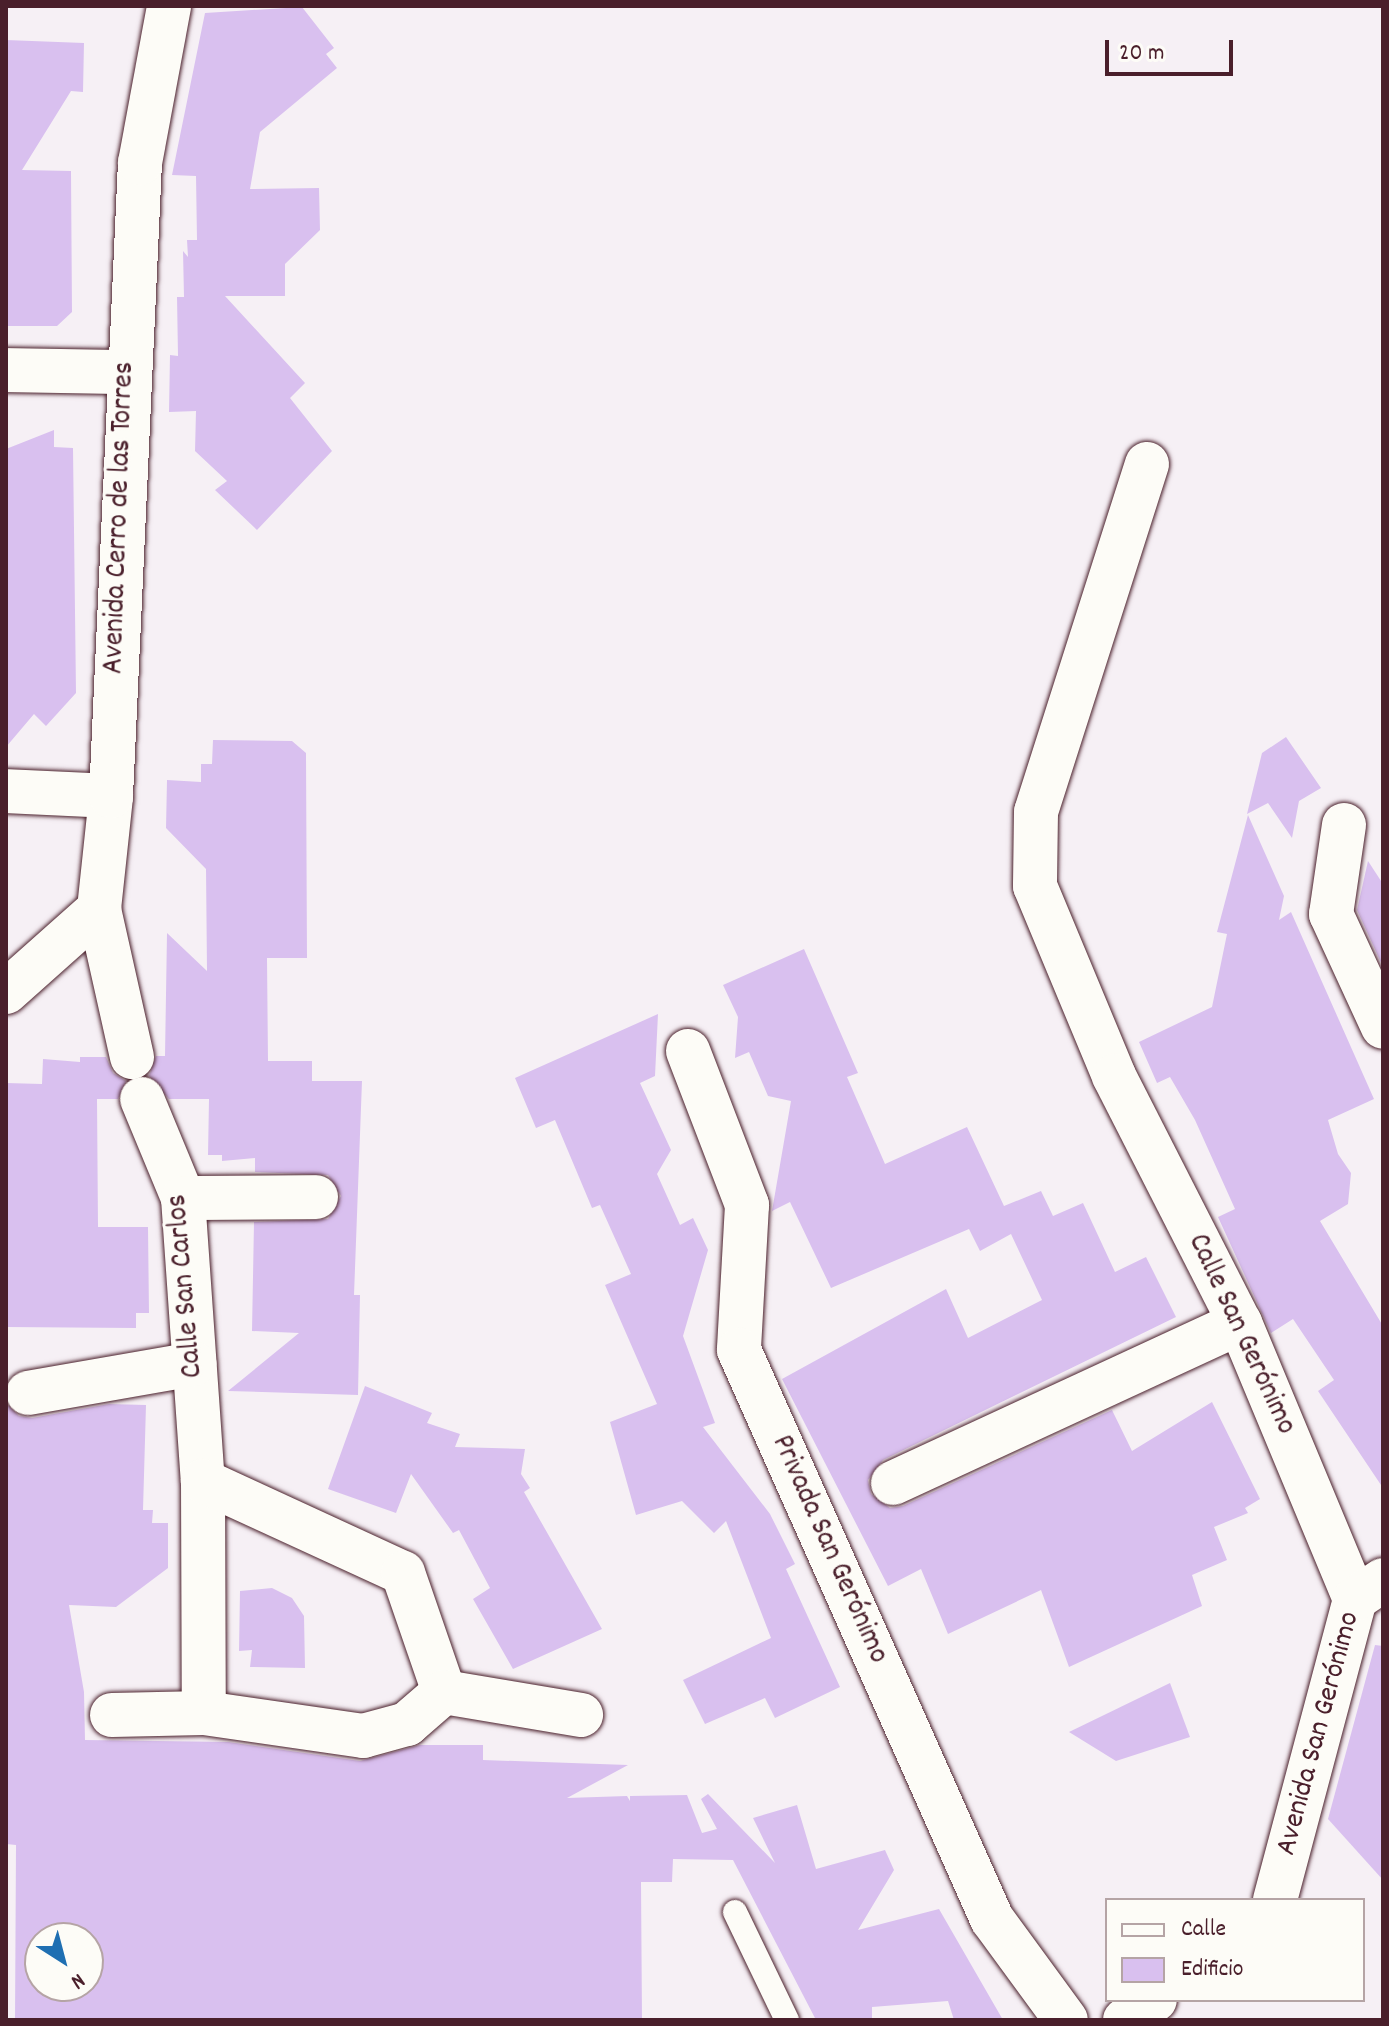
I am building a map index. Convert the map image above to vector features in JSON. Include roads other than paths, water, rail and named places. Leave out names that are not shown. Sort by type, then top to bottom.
[{"type":"street","name":"Avenida Cerro de las Torres","points":[[99,909],[111,796],[126,372],[140,163],[169,6]]},
{"type":"street","points":[[6,370],[126,372]]},
{"type":"street","name":"Calle San Gerónimo","points":[[1147,464],[1036,812],[1035,886],[1114,1076],[1240,1323],[1369,1590]]},
{"type":"street","points":[[6,791],[111,796]]},
{"type":"street","points":[[1344,825],[1331,914],[1383,1027]]},
{"type":"street","points":[[6,992],[99,909],[132,1057]]},
{"type":"street","name":"Privada San Gerónimo","points":[[688,1051],[747,1205],[739,1350],[992,1919],[1066,2020]]},
{"type":"street","name":"Calle San Carlos","points":[[142,1099],[183,1198],[203,1481],[204,1713]]},
{"type":"street","points":[[183,1198],[316,1197]]},
{"type":"street","points":[[893,1483],[1240,1323]]},
{"type":"street","points":[[28,1393],[195,1364]]},
{"type":"street","points":[[203,1481],[403,1573],[444,1692]]},
{"type":"street","name":"Avenida San Gerónimo","points":[[1276,1898],[1369,1590]]},
{"type":"street","points":[[112,1715],[204,1713],[363,1736],[407,1724],[444,1692]]},
{"type":"street","points":[[444,1692],[581,1715]]},
{"type":"street","points":[[1125,2020],[1152,2002]]},
{"type":"lane","points":[[735,1912],[787,2020]]}]
